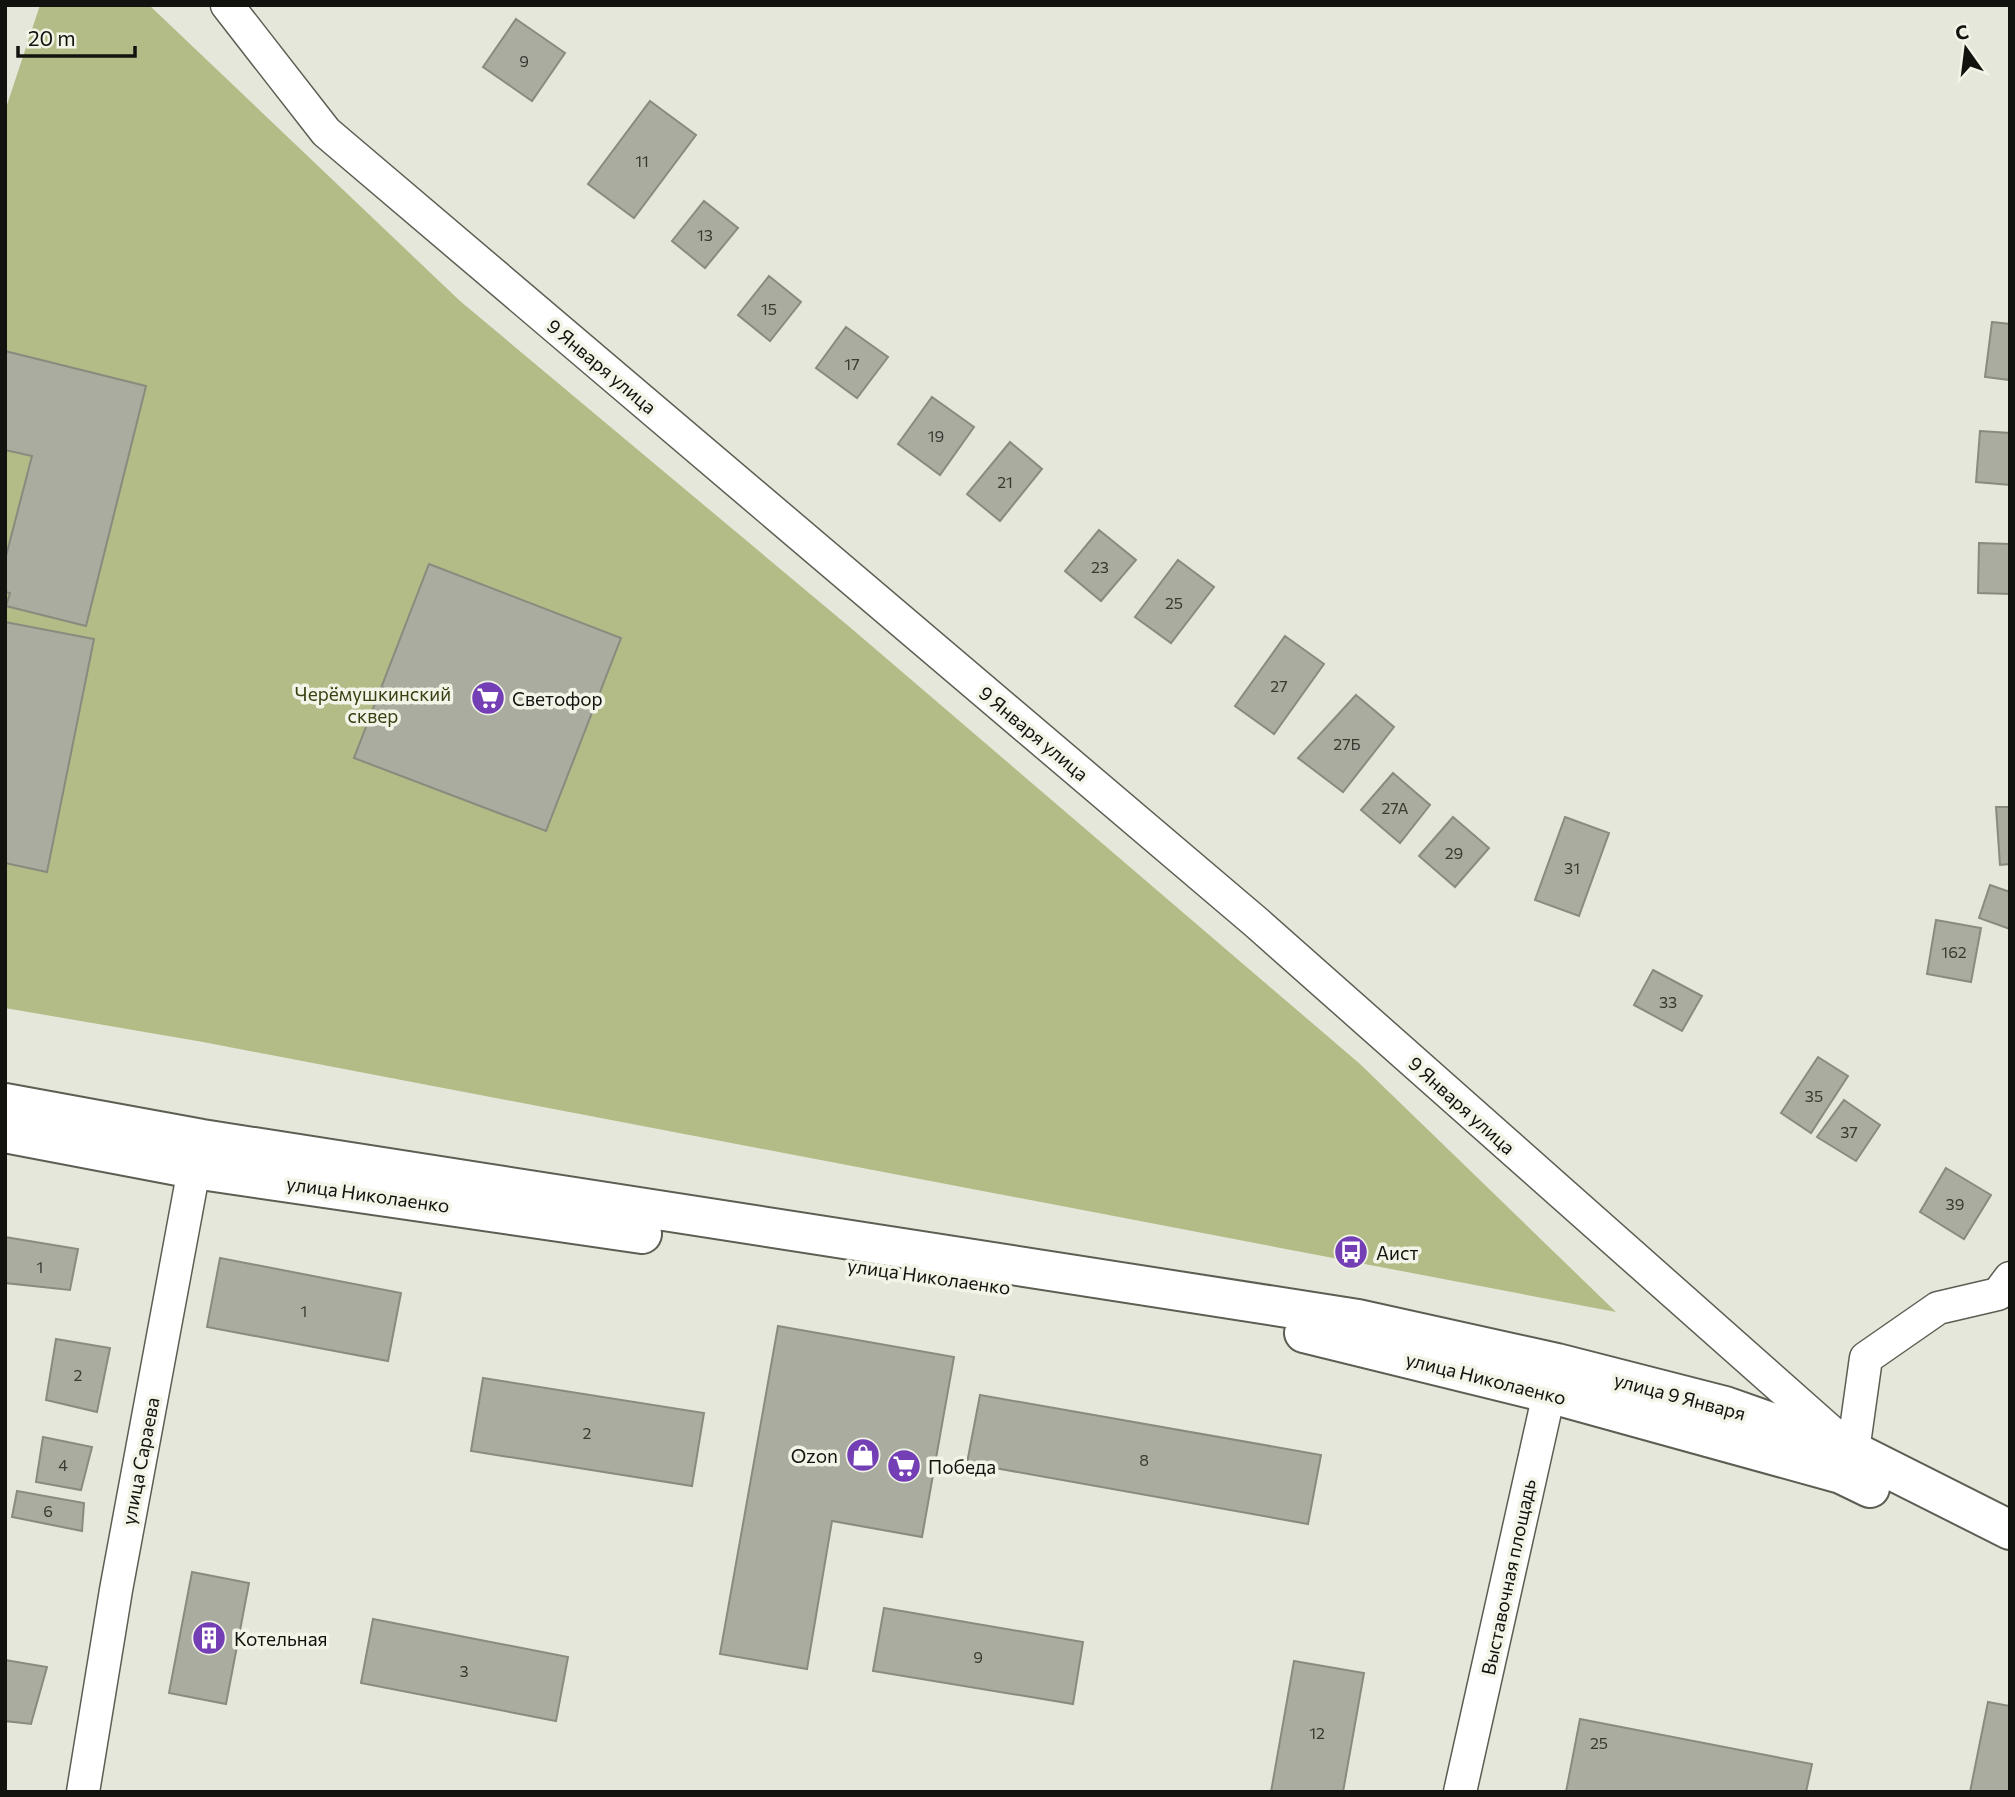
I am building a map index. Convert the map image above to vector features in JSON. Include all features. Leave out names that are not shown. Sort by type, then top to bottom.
[{"type":"main road","name":"улица Николаенко","points":[[5,1103],[176,1134],[1333,1314]]},
{"type":"main road","name":"улица Николаенко","points":[[5,1133],[194,1169],[1274,1326],[1552,1378]]},
{"type":"main road","name":"улица 9 Января","points":[[1333,1314],[1552,1378],[1725,1406],[1847,1463],[2010,1530]]},
{"type":"main road","name":"улица 9 Января","points":[[1847,1463],[2010,1556]]},
{"type":"street","name":"9 Января улица","points":[[227,5],[326,132],[1257,923],[1847,1463]]},
{"type":"street","points":[[176,1134],[194,1169]]},
{"type":"street","name":"улица Сараева","points":[[83,1792],[116,1590],[194,1169]]},
{"type":"street","points":[[1847,1463],[1866,1358],[1938,1308],[1998,1294],[2010,1278]]},
{"type":"street","name":"Выставочная площадь","points":[[1460,1792],[1552,1378]]},
{"type":"green space","name":"Черёмушкинский сквер","points":[[40,5],[149,5],[460,301],[852,629],[1360,1064],[1616,1312],[203,1042],[5,1008],[5,111]]},
{"type":"building","points":[[516,19],[565,53],[532,101],[483,67]]},
{"type":"building","points":[[650,101],[696,135],[634,218],[588,184]]},
{"type":"building","points":[[704,201],[738,228],[705,268],[672,241]]},
{"type":"building","points":[[769,276],[801,302],[770,341],[738,315]]},
{"type":"building","points":[[1992,322],[2010,324],[2010,380],[1985,377]]},
{"type":"building","points":[[846,327],[888,357],[857,398],[816,368]]},
{"type":"building","points":[[5,351],[146,386],[86,626],[6,606],[10,593],[5,592],[5,560],[32,456],[5,450]]},
{"type":"building","points":[[932,397],[974,427],[940,475],[898,444]]},
{"type":"building","points":[[1980,431],[2010,433],[2010,485],[1976,482]]},
{"type":"building","points":[[1010,442],[1042,469],[1000,521],[967,494]]},
{"type":"building","points":[[1099,530],[1136,560],[1101,601],[1065,571]]},
{"type":"building","points":[[1979,543],[2010,544],[2010,594],[1978,593]]},
{"type":"building","points":[[1178,560],[1214,587],[1171,643],[1135,617]]},
{"type":"building","name":"Светофор","points":[[429,564],[621,638],[546,831],[354,758]]},
{"type":"building","points":[[5,622],[94,639],[47,872],[5,863]]},
{"type":"building","points":[[1285,636],[1324,664],[1274,734],[1235,706]]},
{"type":"building","points":[[1356,695],[1394,727],[1343,792],[1298,758]]},
{"type":"building","points":[[1393,773],[1430,805],[1400,843],[1361,810]]},
{"type":"building","points":[[1996,807],[2010,807],[2010,864],[2000,865]]},
{"type":"building","points":[[1453,817],[1489,848],[1455,887],[1419,856]]},
{"type":"building","points":[[1565,817],[1609,833],[1579,916],[1535,900]]},
{"type":"building","points":[[1990,885],[2010,892],[2010,929],[1979,918]]},
{"type":"building","points":[[1936,920],[1981,928],[1971,982],[1927,974]]},
{"type":"building","points":[[1653,970],[1702,996],[1682,1031],[1634,1005]]},
{"type":"building","points":[[1818,1057],[1848,1076],[1811,1133],[1781,1113]]},
{"type":"building","points":[[1844,1100],[1880,1125],[1856,1161],[1817,1137]]},
{"type":"building","points":[[1946,1168],[1991,1195],[1964,1239],[1920,1212]]},
{"type":"building","points":[[5,1237],[78,1249],[70,1290],[5,1283]]},
{"type":"building","points":[[220,1258],[401,1293],[388,1361],[207,1327]]},
{"type":"building","points":[[778,1326],[954,1357],[922,1537],[832,1521],[807,1669],[720,1654]]},
{"type":"building","points":[[56,1339],[110,1348],[97,1412],[46,1400]]},
{"type":"building","points":[[483,1378],[704,1413],[692,1486],[471,1451]]},
{"type":"building","points":[[980,1395],[1321,1455],[1308,1524],[967,1463]]},
{"type":"building","points":[[43,1437],[92,1447],[81,1490],[36,1482]]},
{"type":"building","points":[[17,1491],[84,1503],[82,1531],[12,1517]]},
{"type":"building","name":"Котельная","points":[[192,1572],[249,1583],[226,1704],[169,1693]]},
{"type":"building","points":[[884,1608],[1083,1642],[1073,1704],[873,1671]]},
{"type":"building","points":[[373,1619],[568,1657],[556,1721],[361,1683]]},
{"type":"building","points":[[5,1660],[47,1667],[31,1724],[5,1721]]},
{"type":"building","points":[[1294,1661],[1364,1673],[1343,1792],[1271,1792]]},
{"type":"building","points":[[1988,1702],[2010,1706],[2010,1792],[1970,1792]]},
{"type":"building","points":[[1580,1719],[1812,1764],[1806,1792],[1566,1792]]},
{"type":"place","name":"Светофор","points":[[488,698]]},
{"type":"place","name":"Аист","points":[[1351,1252]]},
{"type":"place","name":"Ozon","points":[[863,1455]]},
{"type":"place","name":"Победа","points":[[904,1466]]},
{"type":"place","name":"Котельная","points":[[209,1638]]}]
